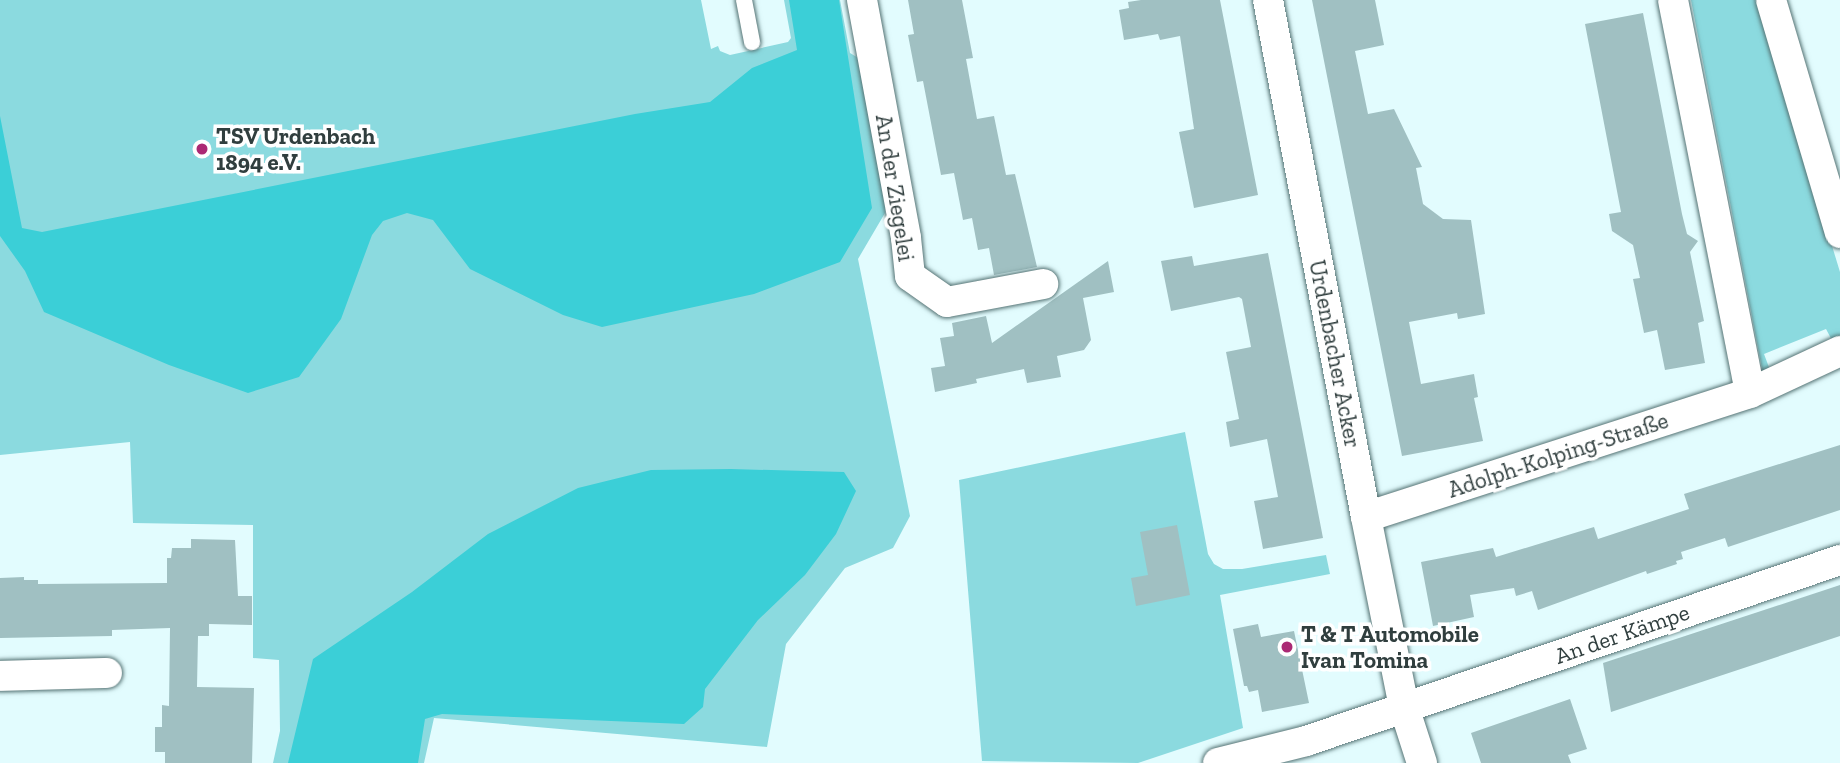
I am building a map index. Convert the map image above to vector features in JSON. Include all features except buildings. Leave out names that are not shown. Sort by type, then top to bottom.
[{"type":"street","name":"An der Ziegelei","points":[[862,0],[906,239],[910,276],[947,302],[1043,284]]},
{"type":"street","name":"Urdenbacher Acker","points":[[1268,0],[1404,707],[1422,763]]},
{"type":"street","points":[[1673,0],[1750,393]]},
{"type":"street","points":[[1770,0],[1840,233]]},
{"type":"street","name":"Adolph-Kolping-Straße","points":[[1366,517],[1750,393],[1840,351]]},
{"type":"street","name":"An der Kämpe","points":[[1218,763],[1306,741],[1840,560]]},
{"type":"street","points":[[0,676],[107,673]]},
{"type":"lane","points":[[744,0],[752,42]]},
{"type":"shaded area","points":[[0,0],[701,0],[711,49],[718,46],[720,51],[730,55],[788,42],[791,38],[784,0],[840,0],[850,53],[860,59],[886,193],[885,213],[858,259],[910,516],[893,548],[845,568],[786,644],[767,747],[434,718],[424,763],[273,763],[280,731],[279,660],[253,658],[253,525],[133,523],[130,442],[0,455]]},
{"type":"shaded area","points":[[789,0],[839,0],[872,208],[840,262],[754,294],[602,327],[563,315],[470,269],[433,220],[407,213],[383,221],[372,235],[341,319],[299,377],[248,393],[169,365],[44,312],[25,271],[0,236],[0,116],[22,228],[42,232],[635,114],[710,102],[752,68],[797,50]]},
{"type":"shaded area","points":[[1691,0],[1757,0],[1840,272],[1840,341],[1834,344],[1826,329],[1764,354],[1770,370],[1763,374]]},
{"type":"shaded area","points":[[1185,432],[1208,554],[1214,564],[1223,569],[1242,569],[1326,555],[1330,574],[1220,595],[1243,728],[1138,763],[982,761],[959,480]]},
{"type":"shaded area","points":[[651,470],[844,472],[856,491],[836,534],[805,575],[758,620],[705,689],[703,707],[684,724],[442,714],[425,719],[418,763],[288,763],[313,659],[412,592],[488,534],[578,488]]},
{"type":"place","name":"TSV Urdenbach 1894 e.V.","points":[[202,149]]},
{"type":"place","name":"T & T Automobile Ivan Tomina","points":[[1287,647]]}]
